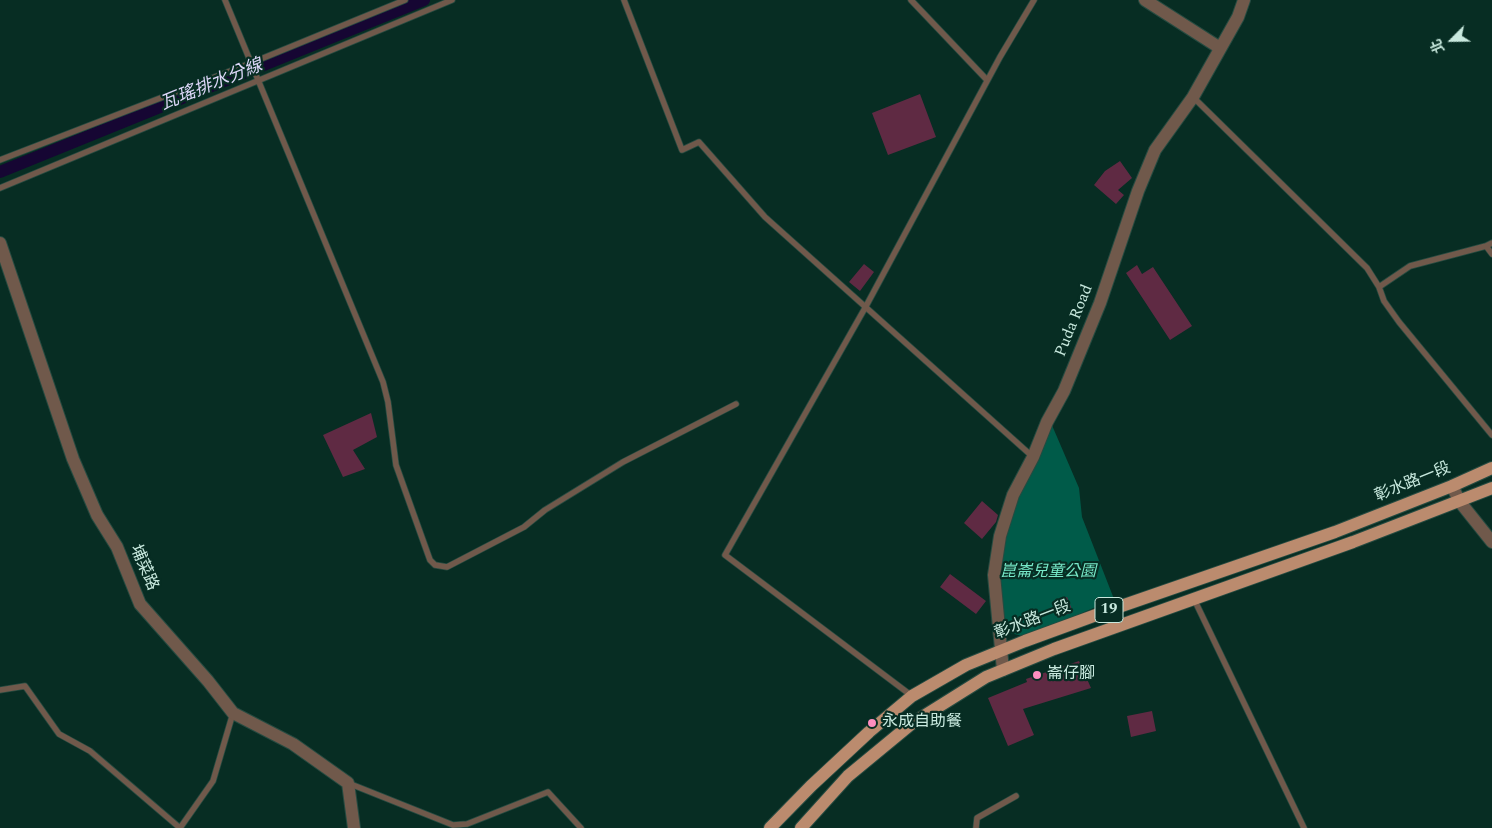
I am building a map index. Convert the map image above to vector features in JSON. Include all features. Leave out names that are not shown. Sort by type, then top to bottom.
[{"type":"main road","name":"彰水路一段","points":[[770,828],[856,744],[912,696],[966,665],[1107,610],[1335,532],[1452,486],[1492,468]]},
{"type":"main road","name":"彰水路一段","points":[[801,828],[848,776],[912,724],[986,677],[1054,649],[1460,502],[1492,488]]},
{"type":"main road","points":[[856,744],[869,759]]},
{"type":"street","points":[[1145,0],[1220,48]]},
{"type":"street","name":"Puda Road","points":[[1003,670],[994,575],[1000,536],[1013,495],[1033,457],[1047,422],[1064,391],[1100,303],[1138,191],[1155,150],[1193,97],[1238,16],[1244,0]]},
{"type":"street","name":"埔菜路","points":[[0,243],[73,459],[97,515],[117,547],[140,604],[208,681],[233,713],[294,744],[348,783]]},
{"type":"street","points":[[1452,486],[1460,502],[1492,542]]},
{"type":"street","points":[[348,783],[354,828]]},
{"type":"lane","points":[[225,0],[382,382],[388,402],[396,465],[430,560],[435,565],[447,567],[524,527],[546,510],[623,462],[736,404]]},
{"type":"lane","points":[[0,160],[251,63],[406,0]]},
{"type":"lane","points":[[0,188],[452,0]]},
{"type":"lane","points":[[624,0],[682,150],[699,142],[765,217],[1033,457]]},
{"type":"lane","points":[[911,0],[987,80]]},
{"type":"lane","points":[[912,696],[725,555],[865,308],[987,80],[1034,0]]},
{"type":"lane","points":[[1193,97],[1367,268],[1380,286],[1384,301],[1399,322],[1492,436]]},
{"type":"lane","points":[[1380,286],[1410,266],[1489,244],[1492,254]]},
{"type":"lane","points":[[1194,599],[1304,828]]},
{"type":"lane","points":[[0,690],[25,686],[59,734],[90,751],[180,828],[213,781],[233,713]]},
{"type":"lane","points":[[348,783],[453,825],[467,824],[548,792],[581,828]]},
{"type":"lane","points":[[976,828],[977,818],[1016,796]]},
{"type":"green space","name":"崑崙兒童公園","points":[[1051,423],[1079,488],[1082,517],[1114,599],[1027,637],[1010,633],[1000,605],[997,573],[1014,503]]},
{"type":"building","points":[[920,94],[936,137],[888,155],[872,113]]},
{"type":"building","points":[[1120,161],[1132,178],[1118,190],[1124,195],[1116,204],[1094,185],[1105,171]]},
{"type":"building","points":[[864,264],[874,272],[860,291],[849,282]]},
{"type":"building","points":[[1137,265],[1142,274],[1153,267],[1192,326],[1170,340],[1126,273]]},
{"type":"building","points":[[371,413],[377,437],[353,450],[365,469],[343,477],[323,435]]},
{"type":"building","points":[[982,501],[998,515],[996,522],[982,539],[964,523]]},
{"type":"building","points":[[950,574],[986,601],[976,614],[940,587]]},
{"type":"building","points":[[1067,597],[1073,612],[1062,616],[1056,601]]},
{"type":"building","points":[[1079,661],[1091,688],[1023,709],[1034,735],[1008,746],[988,698],[1027,682],[1026,679]]},
{"type":"building","points":[[1152,711],[1156,731],[1131,737],[1127,716]]},
{"type":"waterway","name":"瓦瑤排水分線","points":[[0,172],[424,0]]},
{"type":"place","name":"崙仔腳","points":[[1037,675]]},
{"type":"place","name":"永成自助餐","points":[[872,723]]}]
